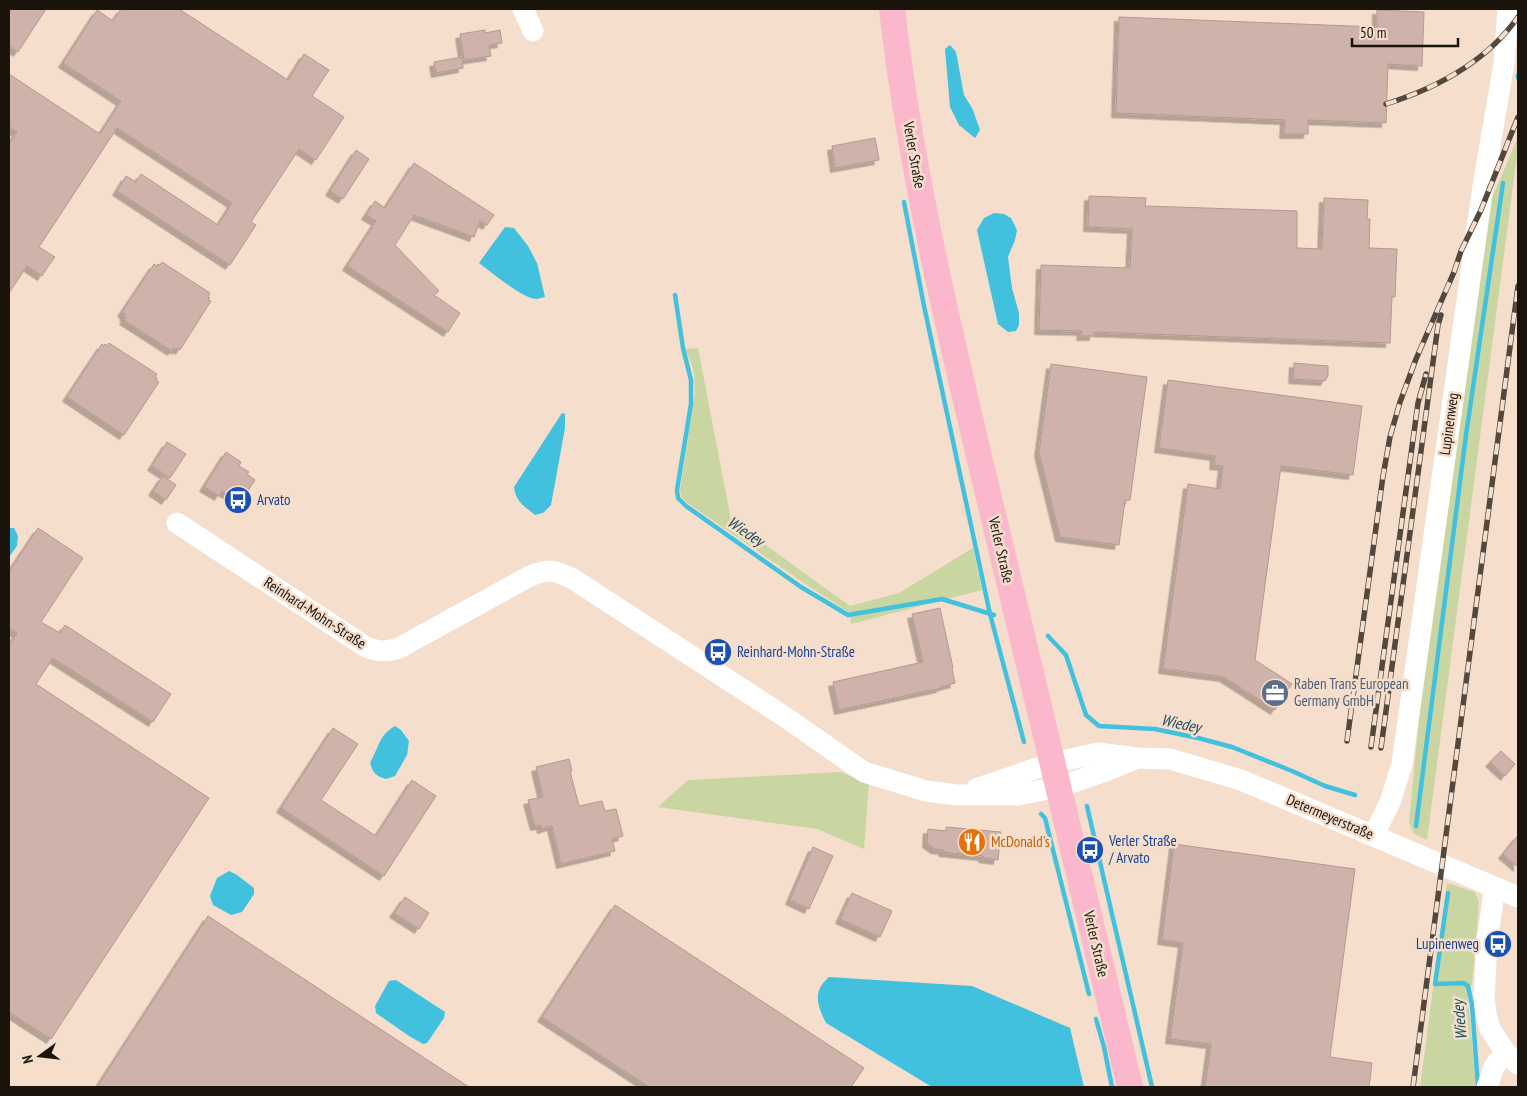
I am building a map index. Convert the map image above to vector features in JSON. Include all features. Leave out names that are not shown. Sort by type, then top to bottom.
[{"type":"main road","name":"Verler Straße","points":[[892,9],[907,116],[955,354],[1012,600],[1130,1087]]},
{"type":"street","points":[[523,9],[533,31]]},
{"type":"street","name":"Lupinenweg","points":[[1374,835],[1390,802],[1402,764],[1483,186],[1504,63],[1508,9]]},
{"type":"street","name":"Reinhard-Mohn-Straße","points":[[177,523],[366,647],[378,651],[390,651],[399,648],[530,576],[541,571],[554,570],[588,588],[785,717],[864,772],[926,791],[956,795],[1018,795],[1055,775]]},
{"type":"street","name":"Determeyerstraße","points":[[1055,775],[1106,772],[1137,758],[1170,758],[1241,780],[1518,897]]},
{"type":"street","points":[[1487,1087],[1495,1065],[1512,1059],[1490,1029],[1484,998],[1487,942],[1496,888]]},
{"type":"green space","points":[[1518,137],[1427,840],[1414,834],[1409,822],[1420,708],[1492,198]]},
{"type":"green space","points":[[698,348],[731,520],[850,606],[899,593],[973,548],[982,590],[851,624],[850,613],[686,502],[681,496],[680,489],[695,393],[692,365],[685,349]]},
{"type":"green space","points":[[841,772],[869,784],[864,849],[817,829],[658,807],[688,780]]},
{"type":"green space","points":[[1447,883],[1475,892],[1479,902],[1472,985],[1467,987],[1476,1087],[1420,1087]]},
{"type":"water","points":[[950,45],[956,52],[964,95],[973,110],[980,130],[975,138],[959,125],[950,107],[945,49]]},
{"type":"water","points":[[994,213],[1004,214],[1011,218],[1017,230],[1008,257],[1012,288],[1019,313],[1019,325],[1016,331],[1008,332],[998,324],[977,230],[984,218]]},
{"type":"water","points":[[505,227],[514,228],[528,246],[537,263],[545,297],[537,299],[524,295],[479,263]]},
{"type":"water","points":[[562,413],[565,414],[565,428],[551,505],[543,513],[535,515],[519,500],[514,487]]},
{"type":"water","points":[[9,528],[14,528],[18,536],[17,546],[9,557]]},
{"type":"water","points":[[395,726],[401,730],[409,741],[407,755],[395,776],[386,779],[375,774],[370,763],[382,737]]},
{"type":"water","points":[[229,871],[254,888],[254,894],[242,912],[231,915],[213,905],[210,896],[217,878]]},
{"type":"water","points":[[829,977],[972,986],[1070,1028],[1084,1087],[932,1087],[826,1023],[820,1010],[818,993]]},
{"type":"water","points":[[396,980],[445,1012],[444,1018],[427,1043],[423,1044],[409,1036],[376,1013],[375,1006],[389,981]]},
{"type":"building","points":[[9,9],[46,9],[18,52],[9,46]]},
{"type":"building","points":[[121,9],[179,9],[288,80],[304,54],[329,70],[312,96],[344,117],[316,160],[299,149],[251,222],[256,225],[230,265],[117,191],[126,176],[136,182],[141,174],[218,225],[232,203],[117,128],[39,247],[55,257],[42,276],[27,266],[9,293],[9,145],[17,132],[9,127],[9,74],[100,134],[121,101],[63,63],[97,10],[113,21]]},
{"type":"building","points":[[1377,10],[1424,12],[1422,66],[1388,64],[1386,123],[1308,120],[1308,134],[1284,134],[1285,120],[1116,113],[1119,17],[1377,27]]},
{"type":"building","points":[[485,30],[485,33],[500,30],[502,43],[489,45],[491,56],[464,60],[460,34]]},
{"type":"building","points":[[462,57],[463,68],[436,73],[434,62]]},
{"type":"building","points":[[875,138],[879,160],[835,168],[832,146]]},
{"type":"building","points":[[356,150],[369,159],[343,199],[330,191]]},
{"type":"building","points":[[414,163],[494,215],[487,225],[480,221],[474,237],[414,215],[395,245],[439,291],[434,295],[460,313],[448,332],[347,266],[376,221],[366,215],[375,201],[385,208]]},
{"type":"building","points":[[1089,196],[1146,198],[1145,206],[1297,211],[1297,248],[1322,249],[1324,198],[1368,200],[1367,219],[1370,219],[1369,248],[1397,249],[1395,297],[1392,297],[1390,343],[1094,332],[1094,336],[1081,336],[1082,331],[1039,330],[1041,265],[1130,268],[1132,229],[1088,227]]},
{"type":"building","points":[[162,262],[210,293],[208,300],[211,301],[180,350],[174,348],[172,351],[124,320],[126,317],[122,312],[154,264],[157,266]]},
{"type":"building","points":[[109,343],[157,374],[155,377],[159,382],[124,435],[67,397],[102,344],[107,346]]},
{"type":"building","points":[[1294,363],[1328,366],[1328,376],[1325,381],[1293,379]]},
{"type":"building","points":[[1051,364],[1147,377],[1130,500],[1125,500],[1119,545],[1060,537],[1039,452]]},
{"type":"building","points":[[1168,380],[1362,406],[1353,475],[1281,466],[1255,660],[1292,684],[1275,710],[1224,677],[1163,669],[1188,484],[1220,489],[1223,466],[1214,465],[1215,456],[1159,448]]},
{"type":"building","points":[[167,442],[186,454],[170,478],[152,466]]},
{"type":"building","points":[[226,452],[241,462],[239,466],[249,472],[247,474],[255,480],[241,501],[222,491],[219,496],[204,487]]},
{"type":"building","points":[[163,476],[176,485],[166,500],[153,491]]},
{"type":"building","points":[[38,528],[83,558],[41,622],[60,633],[65,625],[171,694],[153,722],[53,658],[36,684],[209,798],[51,1039],[9,1012],[9,645],[17,633],[9,628],[9,572]]},
{"type":"building","points":[[940,608],[955,683],[941,688],[839,710],[833,682],[923,662],[912,614]]},
{"type":"building","points":[[333,728],[358,744],[321,800],[376,836],[412,780],[436,796],[384,876],[281,808]]},
{"type":"building","points":[[1501,751],[1515,764],[1505,776],[1490,762]]},
{"type":"building","points":[[569,759],[572,771],[570,771],[579,806],[602,801],[605,811],[616,809],[623,836],[612,839],[615,851],[561,864],[552,826],[542,829],[541,825],[535,826],[528,800],[543,797],[536,767]]},
{"type":"building","name":"McDonald's","points":[[946,827],[1001,832],[998,860],[983,858],[983,856],[943,852],[944,850],[935,849],[927,843],[928,829],[946,831]]},
{"type":"building","points":[[1518,835],[1518,867],[1503,854]]},
{"type":"building","points":[[1174,844],[1355,869],[1330,1057],[1372,1063],[1369,1087],[1205,1087],[1211,1044],[1170,1039],[1183,943],[1162,940]]},
{"type":"building","points":[[813,847],[833,856],[809,909],[790,900]]},
{"type":"building","points":[[852,893],[892,911],[880,937],[840,919]]},
{"type":"building","points":[[405,897],[429,913],[419,929],[394,913]]},
{"type":"building","points":[[615,905],[864,1068],[851,1087],[649,1087],[542,1017]]},
{"type":"building","points":[[208,916],[426,1059],[469,1087],[97,1087]]},
{"type":"waterway","points":[[1416,826],[1466,435],[1503,183]]},
{"type":"waterway","points":[[904,202],[924,306],[990,614],[1024,742]]},
{"type":"waterway","name":"Wiedey","points":[[675,295],[683,348],[691,380],[691,404],[677,490],[678,498],[686,506],[801,587],[848,615],[942,599],[994,615]]},
{"type":"waterway","name":"Wiedey","points":[[1048,636],[1066,655],[1086,715],[1099,726],[1155,729],[1232,747],[1325,786],[1355,795]]},
{"type":"waterway","points":[[1087,806],[1152,1087]]},
{"type":"waterway","points":[[1041,814],[1045,818],[1089,994]]},
{"type":"waterway","name":"Wiedey","points":[[1448,893],[1435,984],[1463,983],[1468,986],[1472,1005],[1478,1086]]},
{"type":"waterway","points":[[1096,1019],[1112,1087]]},
{"type":"railway","points":[[1386,104],[1424,90],[1460,71],[1491,47],[1506,33],[1518,17]]},
{"type":"railway","points":[[1347,741],[1390,437],[1400,402],[1416,359],[1454,272],[1461,251],[1481,210],[1518,117]]},
{"type":"railway","points":[[1413,1087],[1518,286]]},
{"type":"railway","points":[[1381,748],[1438,325],[1441,315]]},
{"type":"railway","points":[[1371,747],[1418,403],[1426,374]]},
{"type":"place","name":"Arvato","points":[[238,500]]},
{"type":"place","name":"Reinhard-Mohn-Straße","points":[[718,652]]},
{"type":"place","name":"Raben Trans European Germany GmbH","points":[[1275,693]]},
{"type":"place","name":"McDonald's","points":[[972,842]]},
{"type":"place","name":"Verler Straße / Arvato","points":[[1090,850]]},
{"type":"place","name":"Lupinenweg","points":[[1498,944]]}]
